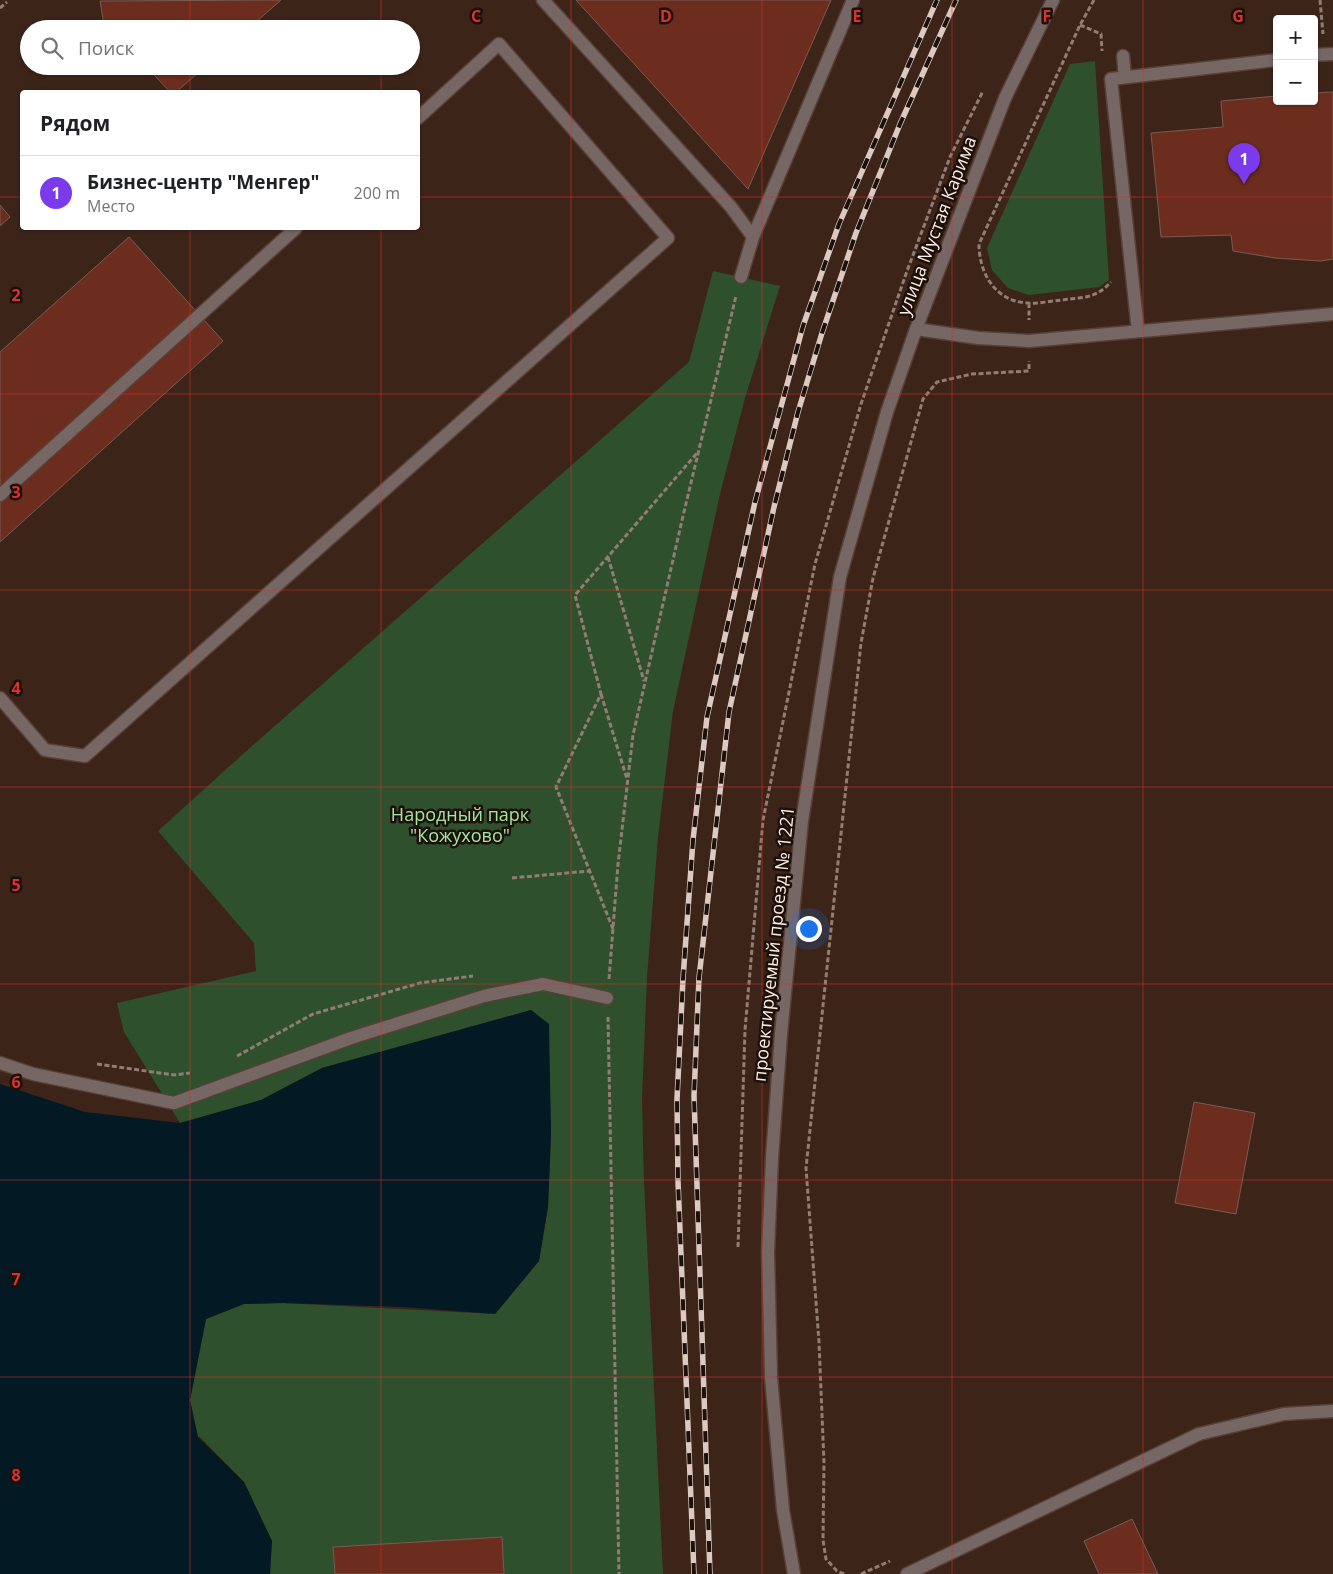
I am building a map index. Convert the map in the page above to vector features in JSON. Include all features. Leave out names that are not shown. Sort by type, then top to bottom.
[{"type":"street","points":[[543,0],[731,207],[752,237]]},
{"type":"street","points":[[741,277],[752,237],[853,0]]},
{"type":"street","name":"улица Мустая Карима","points":[[1053,0],[1005,98],[916,329],[978,338],[1029,341],[1333,314]]},
{"type":"street","points":[[0,698],[45,750],[85,756],[668,238],[499,44],[420,116]]},
{"type":"street","points":[[1123,56],[1126,77]]},
{"type":"street","points":[[1138,331],[1112,79],[1273,60]]},
{"type":"street","points":[[0,495],[294,230]]},
{"type":"street","name":"проектируемый проезд № 1221","points":[[794,1574],[783,1510],[771,1377],[769,1224],[780,1034],[802,821],[840,577],[887,412],[916,329]]},
{"type":"street","points":[[0,1062],[33,1074],[174,1103],[350,1038],[484,996],[543,984],[607,998]]},
{"type":"street","points":[[907,1574],[1199,1434],[1284,1414],[1333,1412]]},
{"type":"path","points":[[1094,0],[1080,25],[979,244],[979,262],[986,277],[998,292],[1013,301],[1029,303],[1090,297],[1101,293],[1115,275]]},
{"type":"path","points":[[1320,0],[1324,54]]},
{"type":"path","points":[[0,8],[7,2]]},
{"type":"path","points":[[1080,25],[1100,34],[1102,54]]},
{"type":"path","points":[[619,1574],[607,998],[613,929],[633,735],[741,277]]},
{"type":"path","points":[[844,1574],[826,1559],[822,1540],[824,1463],[819,1351],[806,1168],[861,643],[874,578],[923,399],[938,382],[972,374],[1029,370],[1029,303]]},
{"type":"path","points":[[628,782],[601,694],[575,596],[699,451]]},
{"type":"path","points":[[608,557],[645,683]]},
{"type":"path","points":[[601,694],[556,786],[613,929]]},
{"type":"path","points":[[512,878],[589,871]]},
{"type":"path","points":[[235,1057],[313,1014],[420,983],[475,976]]},
{"type":"path","points":[[88,1062],[174,1075],[191,1073]]},
{"type":"green space","points":[[1095,61],[1109,280],[1099,287],[1029,295],[1008,288],[992,270],[987,248],[1070,64]]},
{"type":"green space","name":"Народный парк \"Кожухово\"","points":[[713,271],[780,286],[745,398],[720,494],[673,711],[658,837],[647,977],[642,1099],[644,1182],[663,1574],[270,1574],[272,1541],[244,1482],[199,1436],[198,1438],[190,1400],[206,1319],[244,1304],[283,1303],[495,1314],[539,1261],[548,1207],[551,1134],[548,1024],[531,1010],[322,1068],[261,1100],[180,1123],[124,1032],[117,1003],[256,971],[254,943],[158,831],[689,362]]},
{"type":"water","points":[[531,1010],[549,1024],[551,1134],[548,1207],[539,1261],[495,1314],[403,1307],[283,1303],[244,1304],[206,1319],[190,1400],[198,1437],[244,1482],[272,1541],[270,1574],[0,1574],[0,1084],[85,1112],[180,1123],[261,1100],[322,1068]]},
{"type":"building","points":[[281,0],[258,20],[103,20],[100,1]]},
{"type":"building","points":[[576,0],[831,0],[748,189]]},
{"type":"building","points":[[154,75],[196,75],[178,90],[168,90]]},
{"type":"building","points":[[1333,92],[1333,259],[1321,261],[1275,258],[1233,251],[1231,235],[1161,237],[1151,133],[1223,127],[1221,101],[1273,96],[1273,105],[1318,105],[1318,93]]},
{"type":"building","points":[[0,205],[10,217],[0,226]]},
{"type":"building","points":[[129,237],[223,341],[0,542],[0,352]]},
{"type":"building","points":[[1194,1102],[1255,1113],[1236,1214],[1175,1203]]},
{"type":"building","points":[[1132,1519],[1158,1574],[1099,1574],[1084,1541]]},
{"type":"building","points":[[502,1537],[504,1574],[335,1574],[333,1547]]},
{"type":"railway","points":[[694,1574],[678,1181],[677,1099],[693,840],[707,717],[755,502],[803,326],[839,224],[937,0]]},
{"type":"railway","points":[[710,1574],[694,1096],[699,978],[729,712],[774,507],[798,412],[822,333],[856,233],[900,124],[956,0]]},
{"type":"place","name":"Бизнес-центр \"Менгер\"","points":[[1244,184]]}]
